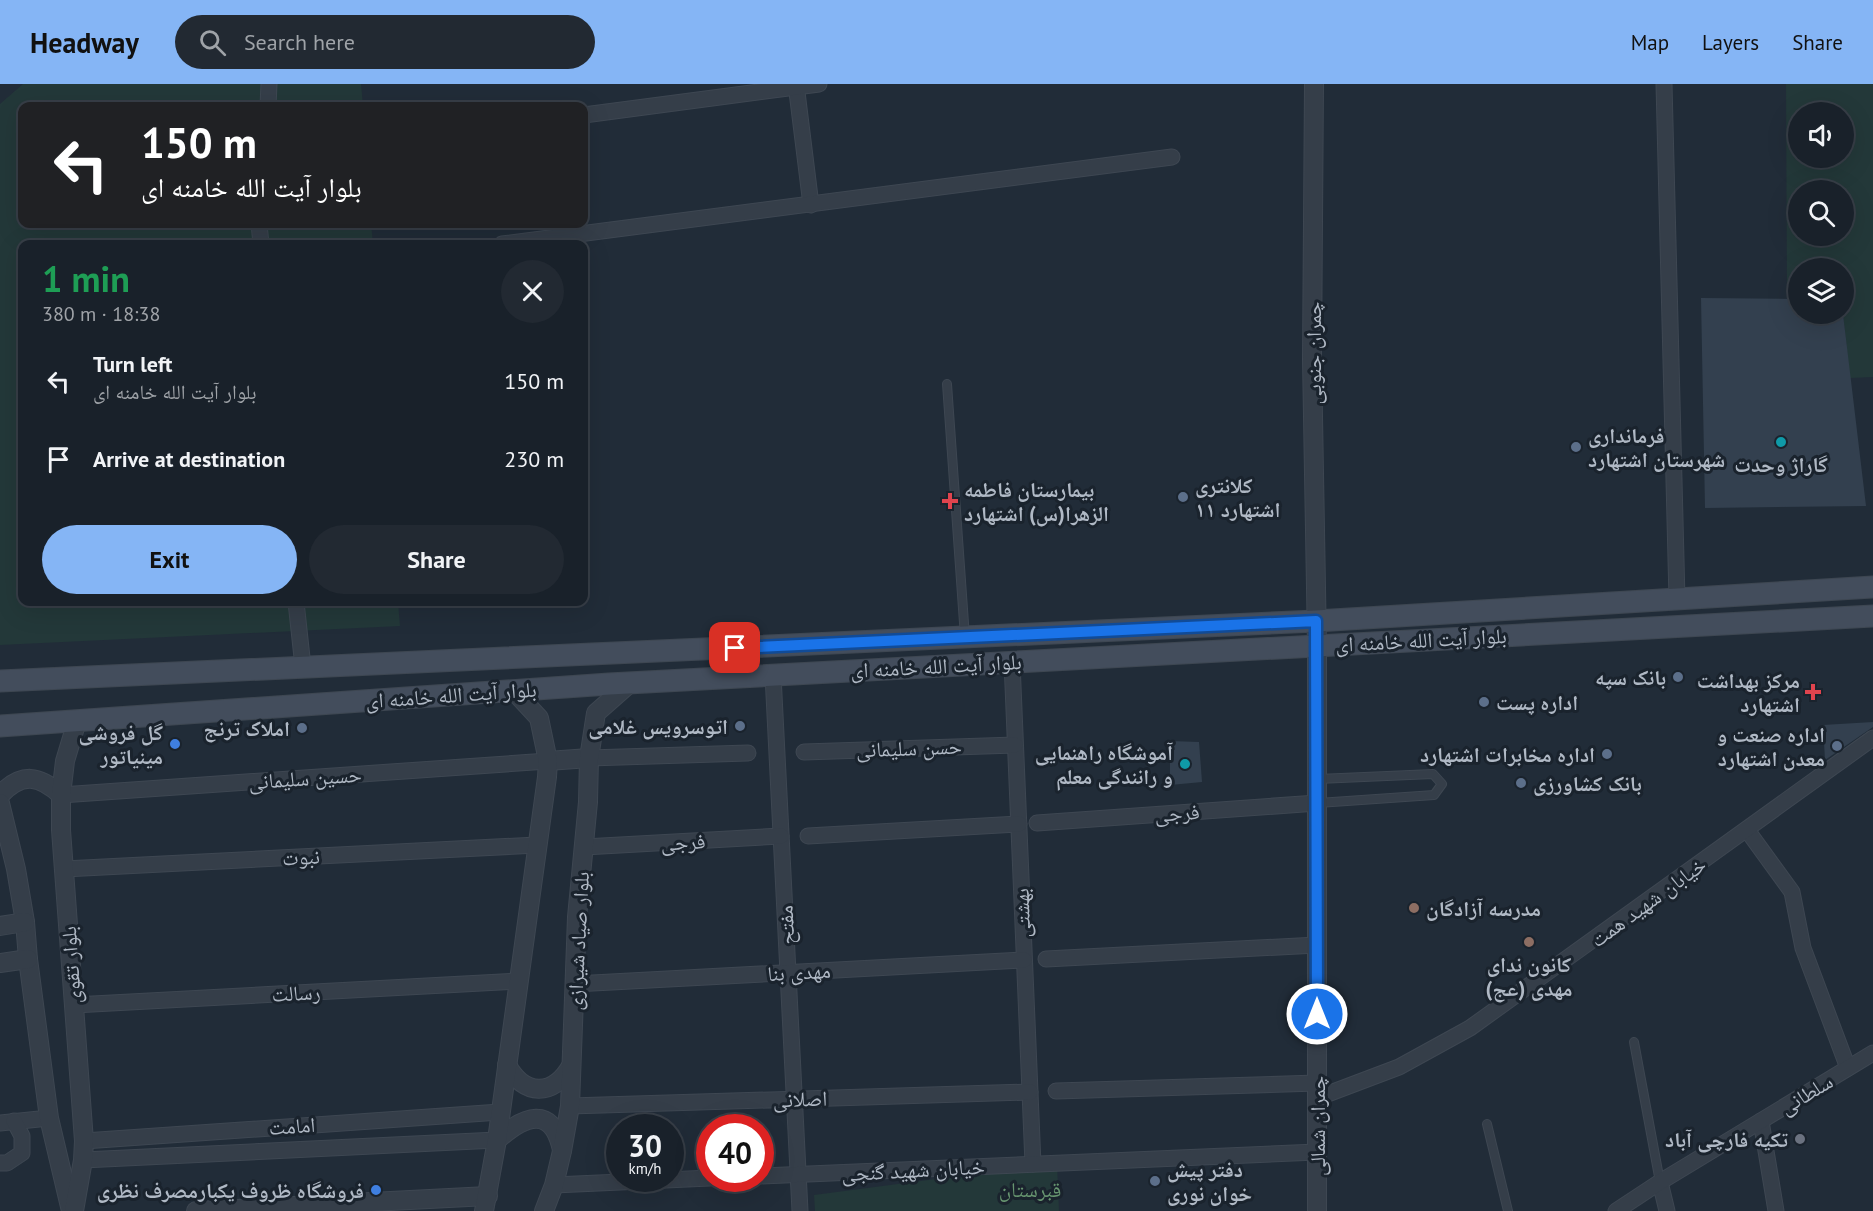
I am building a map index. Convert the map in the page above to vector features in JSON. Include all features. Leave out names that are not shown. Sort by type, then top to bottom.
[{"type":"main road","name":"بلوار آیت الله خامنه ای","points":[[0,681],[1316,621],[1873,587]]},
{"type":"main road","name":"بلوار آیت الله خامنه ای","points":[[0,726],[630,683],[1873,616]]},
{"type":"street","points":[[268,102],[269,84]]},
{"type":"street","points":[[588,115],[819,84]]},
{"type":"street","name":"چمران جنوبی","points":[[1314,84],[1312,359],[1317,645]]},
{"type":"street","points":[[1664,84],[1677,599]]},
{"type":"street","points":[[796,86],[811,206]]},
{"type":"street","points":[[523,240],[582,229],[811,206],[1172,157]]},
{"type":"street","points":[[296,606],[303,667]]},
{"type":"street","name":"چمران شمالی","points":[[1317,645],[1317,1211]]},
{"type":"street","name":"بهشتی","points":[[1012,662],[1034,1164]]},
{"type":"street","name":"مفتح","points":[[773,675],[800,1211]]},
{"type":"street","name":"بلوار صیاد شیرازی","points":[[544,1211],[554,1185],[570,1106],[577,917],[588,802],[589,758],[596,712],[630,683]]},
{"type":"street","points":[[196,1211],[486,1203],[497,1140],[548,761],[539,718],[514,691]]},
{"type":"street","name":"بلوار تقوی","points":[[73,1211],[83,1160],[84,1141],[64,869],[62,795],[65,761],[77,720]]},
{"type":"street","name":"خیابان شهید همت","points":[[1317,1091],[1399,1067],[1470,1028],[1873,738]]},
{"type":"street","name":"حسن سلیمانی","points":[[804,752],[1015,745]]},
{"type":"street","points":[[548,761],[748,753]]},
{"type":"street","name":"حسین سلیمانی","points":[[62,795],[548,761]]},
{"type":"street","points":[[0,795],[11,783],[29,778],[48,782],[62,795]]},
{"type":"street","name":"فرجی","points":[[1037,823],[1317,803]]},
{"type":"street","name":"بلوار تقوی","points":[[0,804],[16,869],[25,922],[49,1118],[73,1211]]},
{"type":"street","points":[[808,836],[1019,824]]},
{"type":"street","points":[[1747,830],[1792,892],[1803,948],[1848,1068]]},
{"type":"street","name":"فرجی","points":[[584,847],[781,836]]},
{"type":"street","name":"نبوت","points":[[64,869],[537,845]]},
{"type":"street","points":[[0,926],[25,922]]},
{"type":"street","points":[[1046,959],[1317,945]]},
{"type":"street","points":[[0,963],[28,959]]},
{"type":"street","name":"مهدی بنا","points":[[574,984],[1024,960]]},
{"type":"street","name":"رسالت","points":[[74,1005],[518,981]]},
{"type":"street","name":"سلطانی","points":[[1616,1211],[1873,1053]]},
{"type":"street","points":[[507,1065],[514,1077],[525,1086],[538,1089],[552,1086],[564,1078],[571,1066]]},
{"type":"street","points":[[1056,1091],[1317,1091]]},
{"type":"street","name":"اصلانی","points":[[570,1106],[1030,1092]]},
{"type":"street","name":"امامت","points":[[84,1141],[500,1112]]},
{"type":"street","points":[[7,1122],[49,1118]]},
{"type":"street","points":[[497,1140],[522,1120],[537,1118],[550,1123],[559,1134],[562,1151]]},
{"type":"street","points":[[1761,1121],[1776,1211]]},
{"type":"street","points":[[0,1163],[7,1163],[22,1153],[22,1136],[7,1122]]},
{"type":"street","name":"امامت","points":[[83,1160],[497,1140]]},
{"type":"street","name":"خیابان شهید گنجی","points":[[774,1176],[1317,1152]]},
{"type":"street","points":[[554,1185],[696,1180]]},
{"type":"street","points":[[1660,1182],[1667,1211]]},
{"type":"lane","points":[[947,384],[965,638]]},
{"type":"lane","points":[[1317,779],[1433,774],[1442,784],[1434,795],[1317,803]]},
{"type":"lane","points":[[1634,1042],[1660,1182]]},
{"type":"lane","points":[[1487,1124],[1508,1211]]},
{"type":"green space","points":[[23,84],[361,84],[363,102],[18,102],[18,228],[371,228],[373,240],[18,240],[18,606],[398,606],[400,626],[0,645],[0,104]]},
{"type":"green space","points":[[1786,84],[1873,84],[1873,377],[1850,378],[1844,324],[1854,324],[1854,258],[1788,258],[1788,299]]},
{"type":"green space","name":"قبرستان","points":[[1057,1163],[1059,1211],[815,1211],[814,1195]]},
{"type":"building","name":"گاراژ وحدت","points":[[1701,298],[1788,299],[1788,324],[1844,324],[1866,506],[1705,508]]},
{"type":"building","name":"اداره صنعت و معدن اشتهارد","points":[[1873,722],[1873,727],[1825,760],[1823,725]]},
{"type":"building","name":"آموشگاه راهنمایی و رانندگی معلم","points":[[1170,741],[1199,742],[1202,782],[1170,785]]},
{"type":"place","name":"گاراژ وحدت","points":[[1781,442]]},
{"type":"place","name":"فرمانداری شهرستان اشتهارد","points":[[1576,447]]},
{"type":"place","name":"کلانتری ۱۱ اشتهارد","points":[[1183,497]]},
{"type":"place","name":"بیمارستان فاطمه الزهرا(س) اشتهارد","points":[[950,501]]},
{"type":"place","name":"بانک سپه","points":[[1678,677]]},
{"type":"place","name":"مرکز بهداشت اشتهارد","points":[[1813,692]]},
{"type":"place","name":"اداره پست","points":[[1484,702]]},
{"type":"place","name":"اتوسرویس غلامی","points":[[740,726]]},
{"type":"place","name":"املاک ترنج","points":[[302,728]]},
{"type":"place","name":"گل فروشی مینیاتور","points":[[175,744]]},
{"type":"place","name":"اداره صنعت و معدن اشتهارد","points":[[1837,746]]},
{"type":"place","name":"اداره مخابرات اشتهارد","points":[[1607,754]]},
{"type":"place","name":"آموشگاه راهنمایی و رانندگی معلم","points":[[1185,764]]},
{"type":"place","name":"بانک کشاورزی","points":[[1521,783]]},
{"type":"place","name":"مدرسه آزادگان","points":[[1414,908]]},
{"type":"place","name":"کانون ندای مهدی (عج)","points":[[1529,942]]},
{"type":"place","name":"تکیه فارچی آباد","points":[[1800,1139]]},
{"type":"place","name":"دفتر پیش خوان نوری","points":[[1155,1181]]},
{"type":"place","name":"فروشگاه ظروف یکبارمصرف نظری","points":[[376,1190]]},
{"type":"route","points":[[735,648],[1316,621],[1317,1014]]}]
